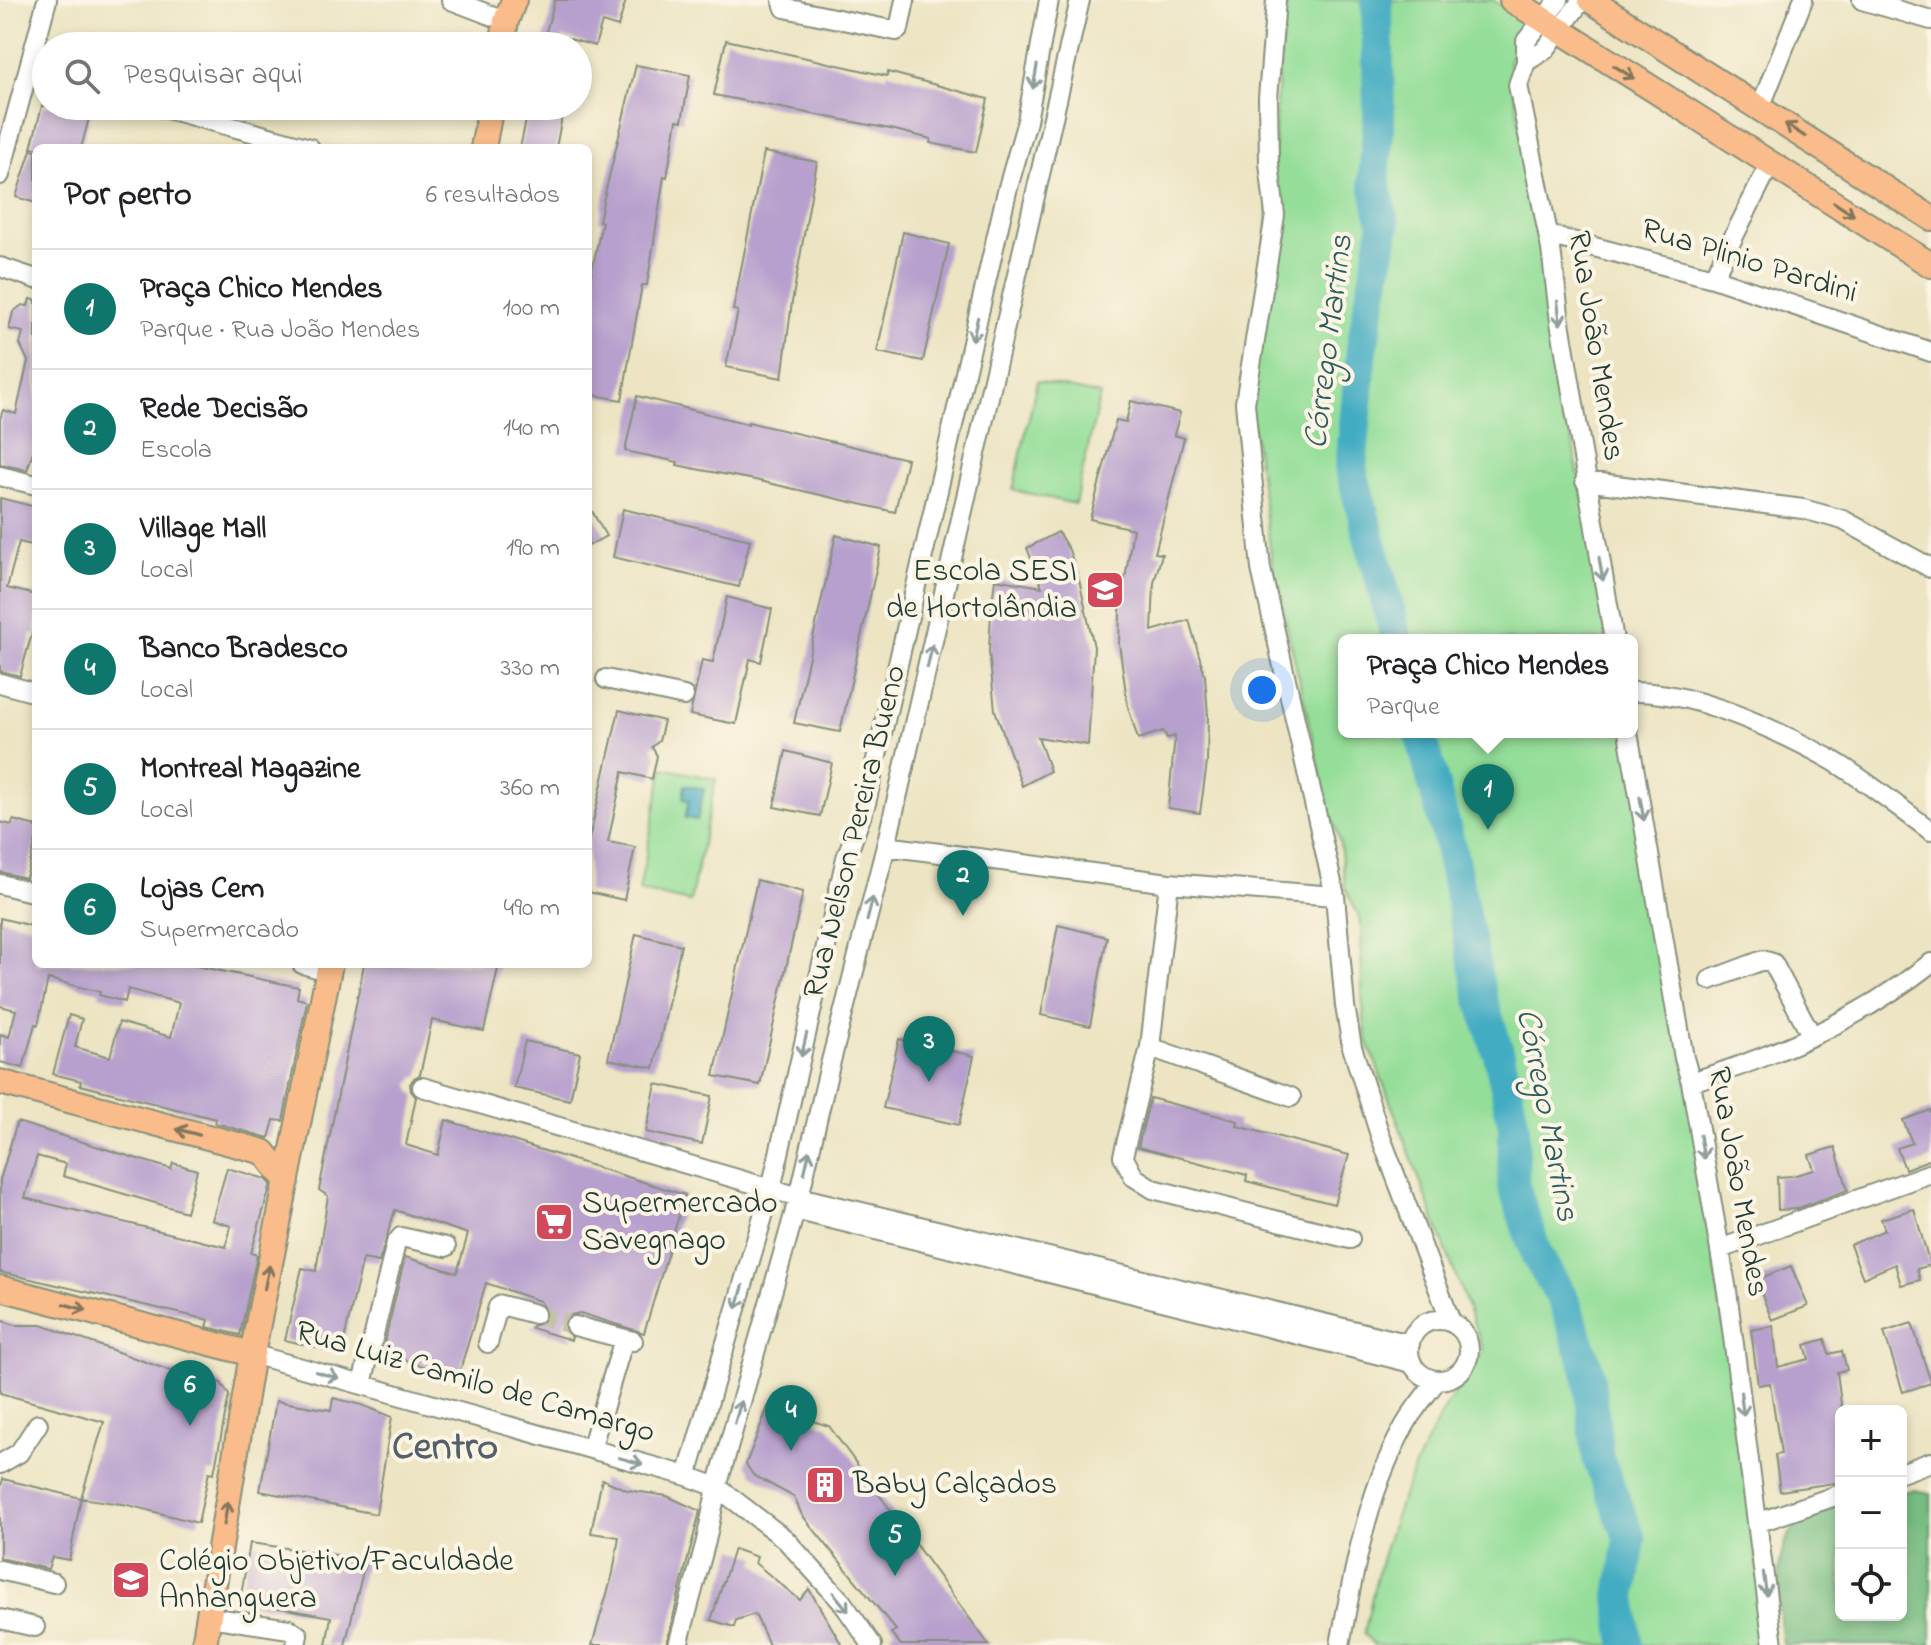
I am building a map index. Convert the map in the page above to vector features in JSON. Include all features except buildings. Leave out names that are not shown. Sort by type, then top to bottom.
[{"type":"main road","points":[[1512,0],[1931,265]]},
{"type":"main road","points":[[1590,0],[1931,218]]},
{"type":"main road","points":[[505,32],[510,11]]},
{"type":"main road","points":[[484,144],[488,120]]},
{"type":"main road","points":[[204,1645],[252,1354],[329,968]]},
{"type":"main road","points":[[0,1082],[264,1152],[287,1181]]},
{"type":"main road","points":[[264,1152],[298,1123]]},
{"type":"main road","name":"Rua Luiz Camilo de Camargo","points":[[0,1288],[252,1354]]},
{"type":"street","points":[[43,32],[47,0]]},
{"type":"street","points":[[451,0],[510,11]]},
{"type":"street","points":[[782,0],[785,8],[896,31],[905,0]]},
{"type":"street","name":"Rua Nelson Pereira Bueno","points":[[687,1476],[771,1189],[846,858],[866,803],[1003,206],[1027,121],[1049,0]]},
{"type":"street","name":"Rua Nelson Pereira Bueno","points":[[678,1645],[717,1487],[797,1204],[886,846],[1080,0]]},
{"type":"street","points":[[1276,0],[1268,98],[1269,163],[1275,215],[1245,403],[1261,569],[1335,896],[1352,1047],[1380,1135],[1451,1322]]},
{"type":"street","name":"Rua João Mendes","points":[[1559,0],[1545,50],[1526,62],[1518,85],[1548,235],[1585,481],[1613,634]]},
{"type":"street","name":"Rua João Mendes","points":[[1550,26],[1582,0]]},
{"type":"street","points":[[1760,108],[1803,0]]},
{"type":"street","points":[[1862,0],[1931,20]]},
{"type":"street","points":[[0,175],[32,87]]},
{"type":"street","points":[[207,120],[295,144]]},
{"type":"street","points":[[1713,278],[1771,162]]},
{"type":"street","name":"Rua Plinio Pardini","points":[[1548,235],[1713,278],[1931,352]]},
{"type":"street","points":[[0,267],[32,278]]},
{"type":"street","points":[[0,476],[32,484]]},
{"type":"street","points":[[1585,481],[1803,509],[1843,520],[1931,568]]},
{"type":"street","points":[[606,679],[684,696]]},
{"type":"street","points":[[0,683],[32,692]]},
{"type":"street","points":[[1638,692],[1654,692],[1704,703],[1831,760],[1931,831]]},
{"type":"street","name":"Rua João Mendes","points":[[1629,738],[1720,1249],[1773,1645]]},
{"type":"street","points":[[886,846],[1169,883],[1335,896]]},
{"type":"street","points":[[1169,883],[1150,1047],[1123,1156],[1134,1177],[1153,1189],[1350,1239]]},
{"type":"street","points":[[0,884],[32,892]]},
{"type":"street","points":[[1710,980],[1763,960],[1773,963],[1812,1036]]},
{"type":"street","points":[[1691,1082],[1731,1070],[1812,1036],[1872,1006],[1931,963]]},
{"type":"street","points":[[1150,1047],[1291,1097]]},
{"type":"street","points":[[422,1087],[771,1189],[797,1204],[1411,1353]]},
{"type":"street","points":[[1720,1249],[1931,1173]]},
{"type":"street","points":[[362,1384],[396,1243],[401,1237],[446,1247]]},
{"type":"street","points":[[488,1343],[501,1305],[535,1314]]},
{"type":"street","points":[[1427,1322],[1451,1322],[1468,1338],[1469,1358],[1457,1375],[1437,1380],[1418,1371],[1411,1353],[1419,1328],[1427,1322]]},
{"type":"street","points":[[575,1326],[628,1340],[591,1449]]},
{"type":"street","name":"Rua Luiz Camilo de Camargo","points":[[252,1354],[717,1487],[785,1539],[842,1602],[872,1645]]},
{"type":"street","points":[[1340,1645],[1350,1587],[1378,1486],[1410,1417],[1437,1380]]},
{"type":"street","points":[[0,1464],[19,1453],[38,1424]]},
{"type":"street","points":[[1907,1471],[1931,1462]]},
{"type":"street","points":[[1757,1523],[1835,1496]]},
{"type":"street","points":[[0,1570],[54,1583]]},
{"type":"street","points":[[209,1617],[289,1629],[298,1635],[296,1645]]},
{"type":"street","points":[[0,1619],[35,1627]]},
{"type":"green space","points":[[1287,0],[1493,0],[1521,18],[1518,44],[1509,61],[1575,456],[1611,634],[1338,634],[1338,738],[1628,738],[1703,1176],[1768,1645],[1374,1645],[1364,1634],[1382,1555],[1404,1493],[1439,1419],[1484,1351],[1366,1037],[1361,921],[1345,887],[1340,843],[1325,793],[1272,561],[1250,407],[1274,159],[1278,69]]},
{"type":"green space","points":[[1037,381],[1100,395],[1075,504],[1013,490]]},
{"type":"green space","points":[[663,768],[716,779],[690,902],[639,891]]},
{"type":"green space","points":[[1907,1491],[1931,1493],[1931,1645],[1783,1645],[1778,1583],[1782,1551],[1796,1527],[1835,1505],[1835,1621],[1907,1621]]},
{"type":"water","points":[[685,785],[704,789],[697,820],[685,818],[689,800],[683,799]]},
{"type":"waterway","name":"Córrego Martins","points":[[1377,0],[1379,117],[1374,179],[1384,226],[1362,347],[1351,469],[1395,634]]},
{"type":"waterway","name":"Córrego Martins","points":[[1422,738],[1451,850],[1481,997],[1499,1055],[1514,1126],[1513,1184],[1537,1256],[1564,1301],[1588,1370],[1598,1459],[1630,1539],[1621,1597],[1627,1645]]},
{"type":"tunnel","points":[[535,1314],[575,1326]]},
{"type":"place","name":"Escola SESI de Hortolândia","points":[[1105,590]]},
{"type":"place","name":"Praça Chico Mendes","points":[[1488,830]]},
{"type":"place","name":"Rede Decisão","points":[[963,916]]},
{"type":"place","name":"Village Mall","points":[[929,1082]]},
{"type":"place","name":"Supermercado Savegnago","points":[[554,1222]]},
{"type":"place","name":"Lojas Cem","points":[[190,1426]]},
{"type":"place","name":"Banco Bradesco","points":[[791,1451]]},
{"type":"place","name":"Baby Calçados","points":[[825,1485]]},
{"type":"place","name":"Montreal Magazine","points":[[895,1576]]},
{"type":"place","name":"Colégio Objetivo/Faculdade Anhanguera","points":[[131,1580]]},
{"type":"district","name":"Centro","points":[[445,1448]]}]
